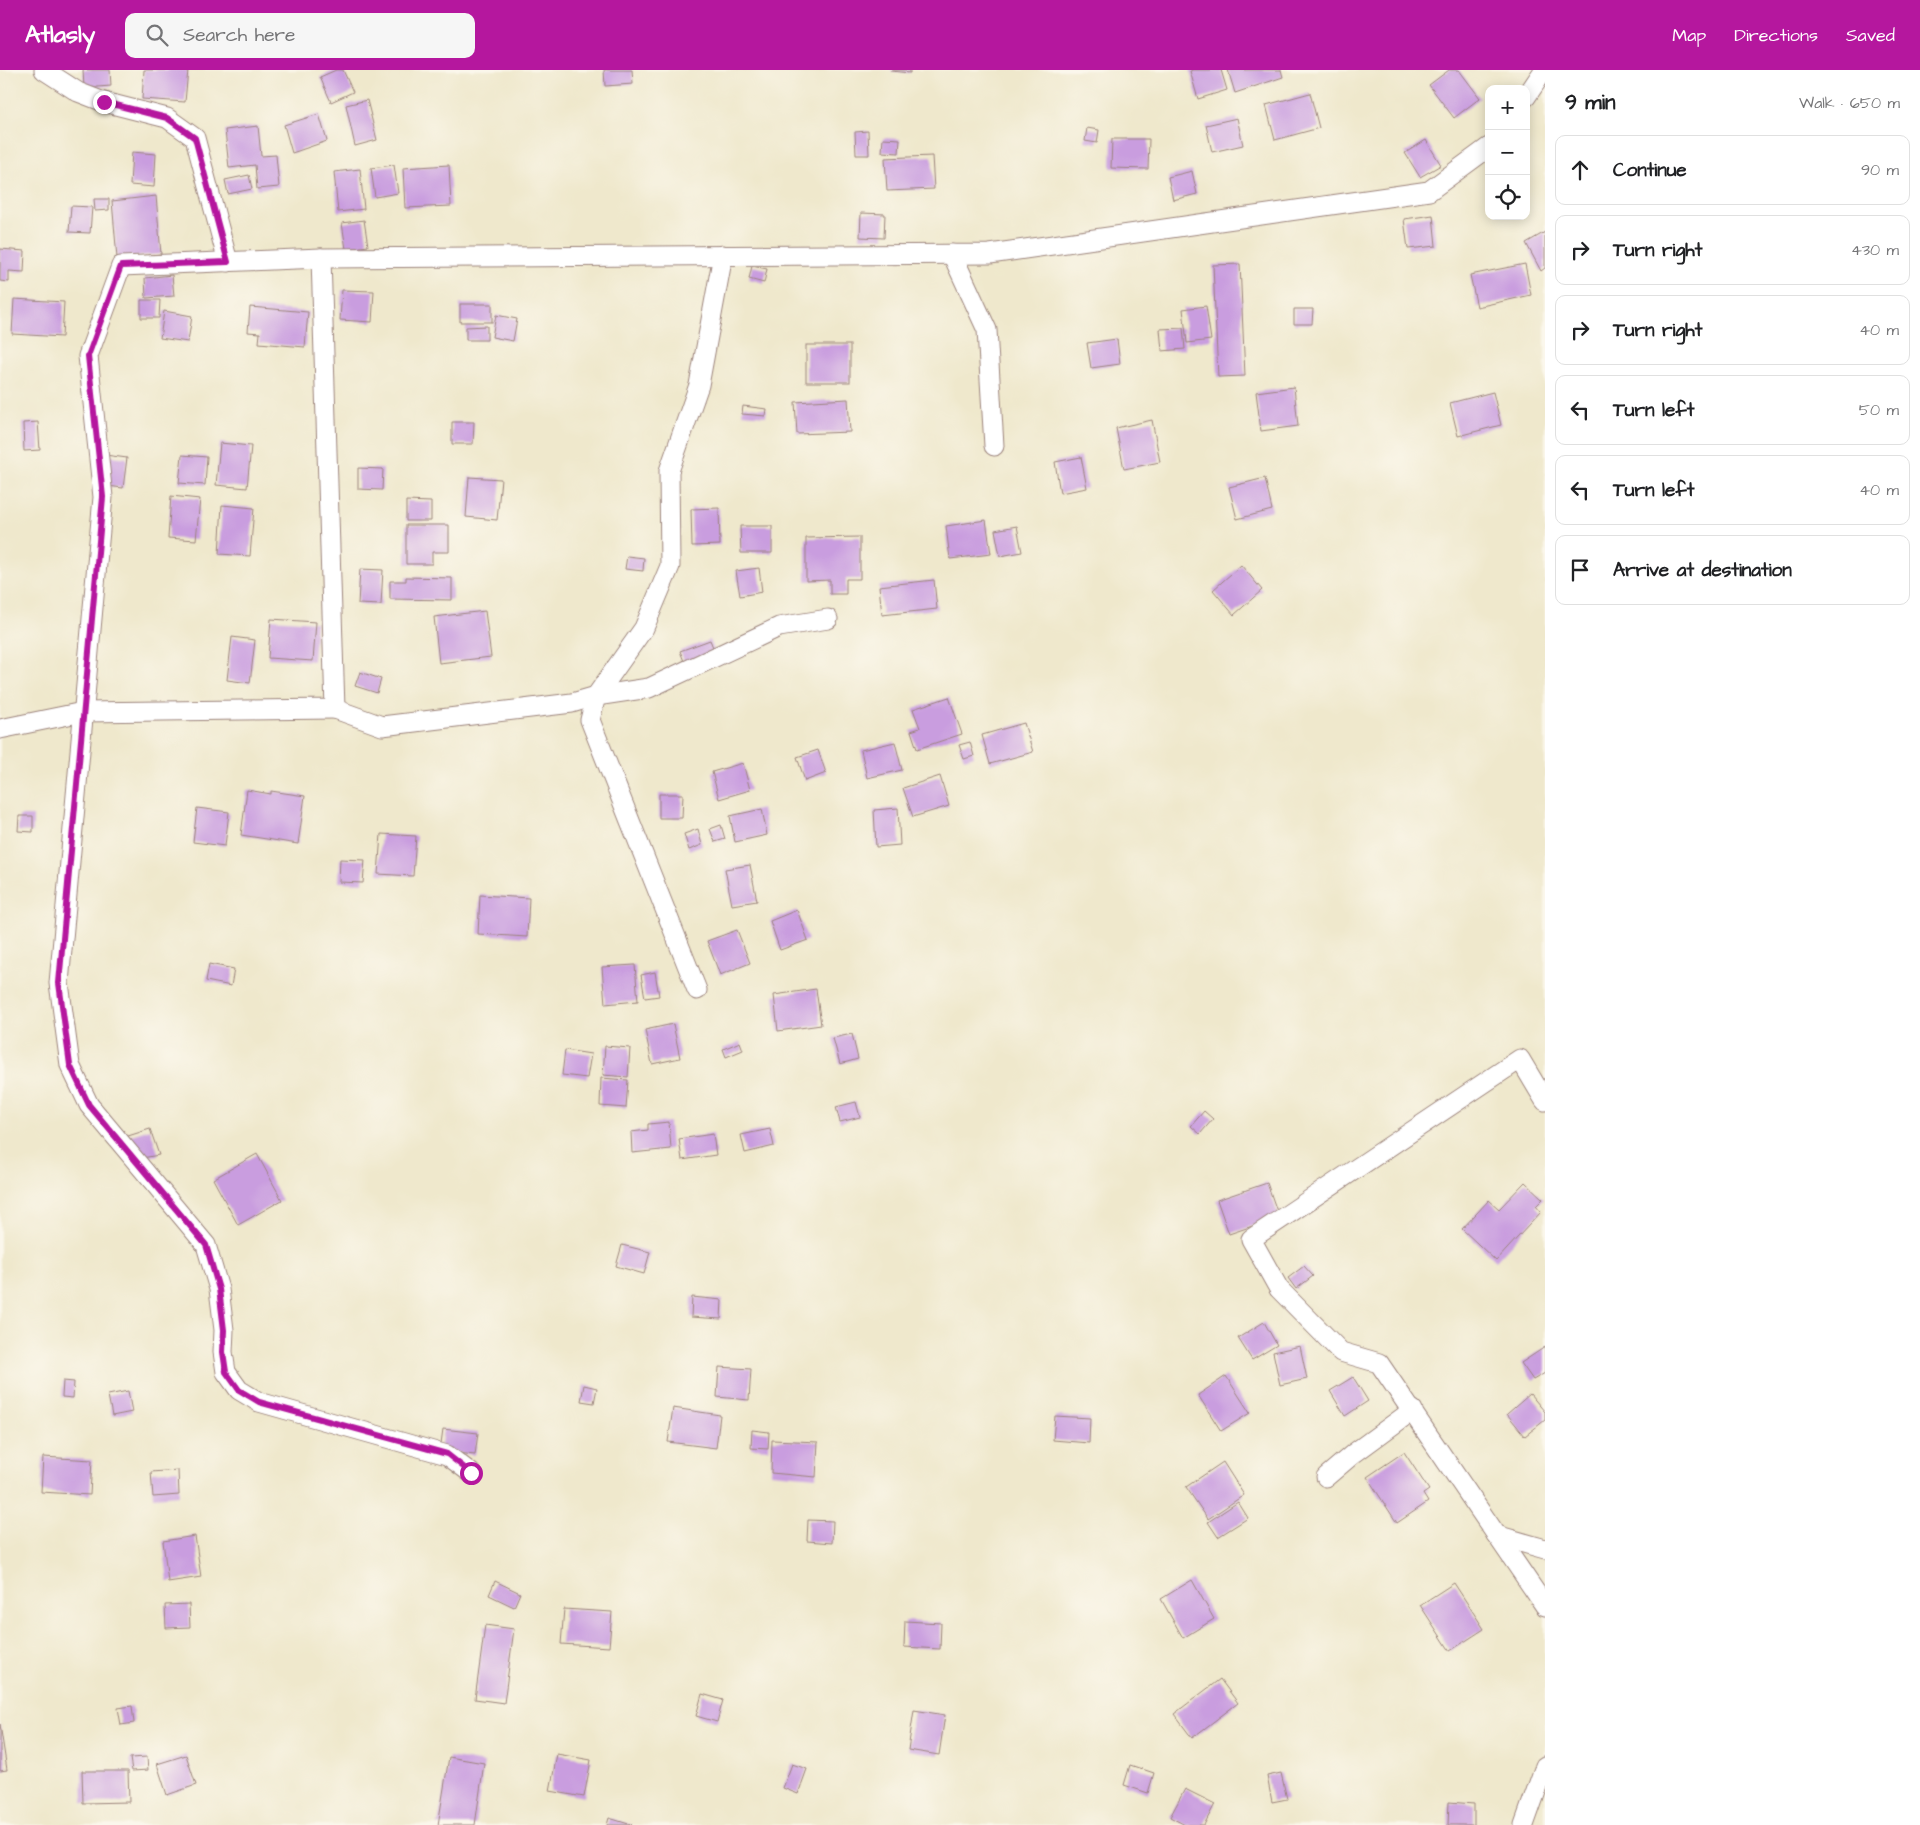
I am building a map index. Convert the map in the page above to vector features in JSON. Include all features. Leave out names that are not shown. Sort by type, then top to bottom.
[{"type":"street","points":[[44,70],[78,92],[104,102],[167,118],[195,138],[228,262]]},
{"type":"street","points":[[1530,91],[1544,70]]},
{"type":"street","points":[[471,1473],[447,1454],[259,1402],[239,1390],[226,1372],[223,1352],[224,1330],[219,1289],[206,1245],[89,1105],[70,1065],[59,983],[103,497],[88,356],[121,266],[320,258],[990,254],[1429,192],[1485,150]]},
{"type":"street","points":[[952,254],[987,330],[994,446]]},
{"type":"street","points":[[696,990],[590,720],[596,696],[644,628],[670,566],[669,471],[699,385],[723,255]]},
{"type":"street","points":[[320,258],[335,709]]},
{"type":"street","points":[[0,729],[83,712],[335,709],[382,726],[572,703],[596,696],[649,688],[779,627],[828,619]]},
{"type":"street","points":[[1545,1101],[1520,1059],[1251,1239],[1279,1289],[1340,1352],[1380,1363],[1545,1606]]},
{"type":"street","points":[[1326,1477],[1353,1454],[1413,1410]]},
{"type":"street","points":[[1496,1536],[1545,1550]]},
{"type":"street","points":[[1524,1825],[1545,1766]]},
{"type":"building","points":[[83,70],[110,70],[111,86],[84,88]]},
{"type":"building","points":[[144,70],[188,70],[185,102],[142,99]]},
{"type":"building","points":[[336,70],[343,70],[353,92],[331,102],[320,77]]},
{"type":"building","points":[[604,70],[632,70],[633,84],[605,86]]},
{"type":"building","points":[[910,70],[910,73],[891,71]]},
{"type":"building","points":[[1221,70],[1227,90],[1198,99],[1190,71]]},
{"type":"building","points":[[1228,70],[1281,70],[1283,77],[1235,93]]},
{"type":"building","points":[[1449,70],[1459,70],[1480,98],[1454,118],[1429,85]]},
{"type":"building","points":[[1310,93],[1319,128],[1275,140],[1266,105]]},
{"type":"building","points":[[367,100],[377,140],[355,146],[346,105]]},
{"type":"building","points":[[319,114],[327,141],[292,153],[284,125]]},
{"type":"building","points":[[1237,118],[1243,145],[1212,152],[1206,125]]},
{"type":"building","points":[[258,126],[261,156],[276,155],[279,187],[257,189],[255,165],[229,168],[225,130]]},
{"type":"building","points":[[1087,128],[1099,130],[1097,143],[1085,141]]},
{"type":"building","points":[[868,131],[869,155],[856,155],[855,132]]},
{"type":"building","points":[[883,138],[900,139],[899,153],[882,152]]},
{"type":"building","points":[[1112,139],[1149,139],[1148,169],[1111,168]]},
{"type":"building","points":[[1426,140],[1441,165],[1420,177],[1405,153]]},
{"type":"building","points":[[132,152],[156,154],[154,187],[130,185]]},
{"type":"building","points":[[932,156],[934,189],[887,191],[885,158]]},
{"type":"building","points":[[394,165],[398,193],[375,197],[371,168]]},
{"type":"building","points":[[449,165],[451,206],[405,208],[403,168]]},
{"type":"building","points":[[360,169],[364,209],[338,212],[334,172]]},
{"type":"building","points":[[1192,171],[1197,194],[1173,200],[1168,177]]},
{"type":"building","points":[[249,175],[252,189],[228,194],[225,180]]},
{"type":"building","points":[[156,196],[161,254],[117,258],[112,201]]},
{"type":"building","points":[[94,199],[109,199],[109,210],[95,211]]},
{"type":"building","points":[[71,206],[92,207],[90,233],[69,232]]},
{"type":"building","points":[[861,213],[885,214],[884,238],[860,237]]},
{"type":"building","points":[[1433,215],[1436,246],[1408,249],[1404,219]]},
{"type":"building","points":[[364,220],[368,246],[346,249],[342,223]]},
{"type":"building","points":[[1545,232],[1545,268],[1541,271],[1526,243]]},
{"type":"building","points":[[0,249],[25,251],[24,272],[9,271],[9,282],[0,281]]},
{"type":"building","points":[[1240,264],[1245,376],[1218,377],[1213,265]]},
{"type":"building","points":[[1525,264],[1531,295],[1477,307],[1470,275]]},
{"type":"building","points":[[752,266],[767,269],[764,283],[749,279]]},
{"type":"building","points":[[172,275],[174,296],[146,298],[145,278]]},
{"type":"building","points":[[342,290],[374,291],[372,322],[340,320]]},
{"type":"building","points":[[14,299],[64,302],[62,337],[12,334]]},
{"type":"building","points":[[141,300],[160,300],[159,318],[141,318]]},
{"type":"building","points":[[460,304],[492,304],[492,322],[460,322]]},
{"type":"building","points":[[1206,306],[1211,340],[1187,343],[1183,309]]},
{"type":"building","points":[[250,307],[308,312],[305,347],[259,343],[260,333],[248,332]]},
{"type":"building","points":[[1294,309],[1313,309],[1312,324],[1294,324]]},
{"type":"building","points":[[164,311],[192,316],[188,342],[160,338]]},
{"type":"building","points":[[496,315],[517,319],[513,341],[492,337]]},
{"type":"building","points":[[487,326],[487,340],[466,340],[466,327]]},
{"type":"building","points":[[1183,328],[1185,349],[1162,351],[1160,329]]},
{"type":"building","points":[[1117,339],[1120,364],[1091,368],[1087,343]]},
{"type":"building","points":[[806,345],[850,345],[850,382],[806,382]]},
{"type":"building","points":[[1294,387],[1298,426],[1261,431],[1256,392]]},
{"type":"building","points":[[1493,392],[1501,425],[1458,436],[1450,403]]},
{"type":"building","points":[[848,399],[850,432],[797,434],[795,402]]},
{"type":"building","points":[[743,406],[767,409],[766,416],[742,414]]},
{"type":"building","points":[[1152,420],[1160,462],[1124,469],[1116,428]]},
{"type":"building","points":[[38,422],[40,450],[24,451],[23,423]]},
{"type":"building","points":[[452,422],[474,422],[473,444],[452,444]]},
{"type":"building","points":[[220,443],[251,446],[247,488],[216,485]]},
{"type":"building","points":[[105,455],[127,458],[123,488],[100,485]]},
{"type":"building","points":[[182,455],[207,457],[205,485],[179,483]]},
{"type":"building","points":[[1081,457],[1087,488],[1060,493],[1055,462]]},
{"type":"building","points":[[358,468],[383,469],[382,490],[358,489]]},
{"type":"building","points":[[469,477],[501,479],[497,520],[466,517]]},
{"type":"building","points":[[1265,478],[1272,510],[1237,519],[1229,487]]},
{"type":"building","points":[[171,496],[200,499],[196,540],[168,538]]},
{"type":"building","points":[[406,501],[431,502],[431,521],[406,521]]},
{"type":"building","points":[[222,505],[254,508],[250,556],[219,554]]},
{"type":"building","points":[[719,508],[720,545],[692,546],[691,509]]},
{"type":"building","points":[[986,520],[991,554],[950,559],[946,526]]},
{"type":"building","points":[[406,525],[449,525],[449,552],[432,552],[432,564],[406,564]]},
{"type":"building","points":[[740,526],[772,526],[772,553],[741,553]]},
{"type":"building","points":[[1017,526],[1022,552],[1000,556],[995,530]]},
{"type":"building","points":[[860,537],[860,579],[846,579],[846,594],[830,594],[830,580],[806,581],[806,538]]},
{"type":"building","points":[[627,556],[644,558],[643,571],[625,569]]},
{"type":"building","points":[[1241,565],[1262,590],[1234,615],[1213,590]]},
{"type":"building","points":[[759,568],[762,592],[740,596],[736,571]]},
{"type":"building","points":[[360,569],[383,570],[381,605],[358,604]]},
{"type":"building","points":[[406,577],[452,578],[452,600],[390,599],[390,581],[406,581]]},
{"type":"building","points":[[934,580],[937,609],[882,615],[879,586]]},
{"type":"building","points":[[485,611],[491,657],[439,663],[434,617]]},
{"type":"building","points":[[271,619],[316,622],[313,661],[268,658]]},
{"type":"building","points":[[232,637],[255,640],[250,683],[227,680]]},
{"type":"building","points":[[710,640],[719,662],[689,674],[680,651]]},
{"type":"building","points":[[360,672],[381,679],[377,693],[355,686]]},
{"type":"building","points":[[949,697],[962,734],[917,749],[911,731],[920,728],[913,709]]},
{"type":"building","points":[[1024,723],[1033,752],[990,764],[982,735]]},
{"type":"building","points":[[895,742],[902,770],[867,778],[861,750]]},
{"type":"building","points":[[970,742],[974,756],[964,759],[959,745]]},
{"type":"building","points":[[818,750],[826,773],[805,781],[797,757]]},
{"type":"building","points":[[743,763],[750,790],[719,799],[712,772]]},
{"type":"building","points":[[940,776],[949,806],[913,817],[903,788]]},
{"type":"building","points":[[247,790],[271,794],[271,791],[305,796],[298,844],[241,835]]},
{"type":"building","points":[[659,794],[683,794],[682,818],[659,818]]},
{"type":"building","points":[[197,808],[229,812],[225,846],[193,842]]},
{"type":"building","points":[[898,808],[900,845],[876,847],[874,810]]},
{"type":"building","points":[[762,809],[767,835],[735,842],[730,816]]},
{"type":"building","points":[[19,816],[33,816],[33,832],[18,831]]},
{"type":"building","points":[[721,825],[725,839],[715,842],[710,829]]},
{"type":"building","points":[[698,829],[702,845],[689,850],[684,834]]},
{"type":"building","points":[[381,834],[416,836],[413,876],[378,874]]},
{"type":"building","points":[[340,859],[365,860],[363,883],[339,882]]},
{"type":"building","points":[[750,865],[757,901],[732,905],[725,869]]},
{"type":"building","points":[[480,895],[529,898],[527,937],[478,934]]},
{"type":"building","points":[[797,910],[808,940],[780,950],[770,921]]},
{"type":"building","points":[[737,930],[750,963],[720,975],[707,941]]},
{"type":"building","points":[[209,964],[234,969],[231,986],[206,981]]},
{"type":"building","points":[[635,965],[638,1001],[605,1004],[602,967]]},
{"type":"building","points":[[655,972],[659,996],[645,998],[641,975]]},
{"type":"building","points":[[816,989],[821,1025],[778,1031],[774,995]]},
{"type":"building","points":[[673,1024],[680,1058],[652,1064],[645,1030]]},
{"type":"building","points":[[852,1034],[858,1059],[840,1064],[833,1038]]},
{"type":"building","points":[[740,1042],[743,1050],[726,1057],[723,1049]]},
{"type":"building","points":[[605,1046],[630,1048],[628,1077],[603,1075]]},
{"type":"building","points":[[565,1050],[591,1054],[587,1078],[562,1075]]},
{"type":"building","points":[[601,1078],[628,1080],[626,1108],[600,1106]]},
{"type":"building","points":[[856,1102],[860,1117],[840,1122],[836,1107]]},
{"type":"building","points":[[1204,1111],[1213,1119],[1200,1134],[1191,1126]]},
{"type":"building","points":[[669,1122],[671,1149],[632,1153],[631,1132],[648,1130],[648,1124]]},
{"type":"building","points":[[150,1129],[159,1155],[136,1159],[125,1137]]},
{"type":"building","points":[[770,1129],[774,1146],[745,1153],[741,1135]]},
{"type":"building","points":[[713,1134],[716,1155],[682,1160],[679,1139]]},
{"type":"building","points":[[257,1154],[282,1200],[238,1225],[213,1179]]},
{"type":"building","points":[[1525,1182],[1543,1199],[1536,1206],[1541,1212],[1496,1261],[1462,1229],[1489,1200],[1499,1209]]},
{"type":"building","points":[[1267,1183],[1279,1217],[1229,1234],[1217,1200]]},
{"type":"building","points":[[622,1245],[650,1252],[644,1274],[616,1266]]},
{"type":"building","points":[[1304,1266],[1313,1276],[1296,1289],[1288,1278]]},
{"type":"building","points":[[692,1297],[722,1300],[721,1319],[691,1317]]},
{"type":"building","points":[[1264,1322],[1277,1345],[1252,1360],[1238,1338]]},
{"type":"building","points":[[1300,1346],[1307,1379],[1280,1385],[1273,1352]]},
{"type":"building","points":[[1545,1347],[1545,1373],[1533,1380],[1521,1363]]},
{"type":"building","points":[[719,1367],[751,1369],[749,1400],[717,1397]]},
{"type":"building","points":[[1226,1376],[1250,1413],[1221,1431],[1198,1395]]},
{"type":"building","points":[[1353,1377],[1368,1401],[1345,1416],[1330,1391]]},
{"type":"building","points":[[63,1381],[74,1382],[73,1398],[62,1397]]},
{"type":"building","points":[[584,1385],[597,1388],[594,1403],[581,1401]]},
{"type":"building","points":[[128,1391],[132,1412],[112,1416],[108,1395]]},
{"type":"building","points":[[1530,1394],[1545,1412],[1545,1420],[1525,1436],[1507,1414]]},
{"type":"building","points":[[673,1408],[720,1415],[716,1448],[668,1442]]},
{"type":"building","points":[[1055,1416],[1090,1418],[1089,1443],[1053,1440]]},
{"type":"building","points":[[443,1429],[478,1433],[475,1455],[440,1451]]},
{"type":"building","points":[[752,1430],[769,1432],[768,1449],[751,1448]]},
{"type":"building","points":[[772,1440],[818,1442],[816,1477],[771,1473]]},
{"type":"building","points":[[1404,1452],[1429,1490],[1423,1494],[1428,1502],[1397,1523],[1367,1477]]},
{"type":"building","points":[[43,1457],[92,1460],[90,1495],[41,1492]]},
{"type":"building","points":[[1223,1462],[1244,1495],[1208,1519],[1186,1487]]},
{"type":"building","points":[[178,1470],[179,1495],[153,1497],[151,1472]]},
{"type":"building","points":[[1238,1502],[1248,1518],[1218,1537],[1208,1522]]},
{"type":"building","points":[[808,1520],[833,1521],[832,1543],[807,1541]]},
{"type":"building","points":[[195,1536],[201,1577],[168,1582],[163,1541]]},
{"type":"building","points":[[1192,1580],[1214,1619],[1183,1638],[1161,1599]]},
{"type":"building","points":[[495,1581],[520,1593],[514,1607],[489,1595]]},
{"type":"building","points":[[1454,1583],[1484,1629],[1450,1651],[1420,1605]]},
{"type":"building","points":[[189,1604],[190,1627],[166,1628],[165,1605]]},
{"type":"building","points":[[564,1609],[612,1612],[609,1647],[561,1644]]},
{"type":"building","points":[[905,1621],[941,1623],[940,1649],[904,1647]]},
{"type":"building","points":[[485,1625],[514,1629],[504,1703],[475,1699]]},
{"type":"building","points":[[1220,1679],[1238,1703],[1192,1738],[1174,1714]]},
{"type":"building","points":[[702,1694],[723,1700],[717,1722],[696,1716]]},
{"type":"building","points":[[132,1706],[134,1723],[121,1725],[118,1708]]},
{"type":"building","points":[[914,1710],[945,1715],[939,1755],[908,1750]]},
{"type":"building","points":[[0,1724],[7,1770],[0,1771]]},
{"type":"building","points":[[557,1754],[591,1760],[584,1797],[550,1791]]},
{"type":"building","points":[[186,1755],[196,1785],[167,1795],[157,1764]]},
{"type":"building","points":[[147,1757],[148,1770],[132,1771],[130,1758]]},
{"type":"building","points":[[449,1757],[484,1763],[475,1825],[438,1825]]},
{"type":"building","points":[[792,1764],[807,1769],[798,1794],[783,1788]]},
{"type":"building","points":[[1130,1765],[1154,1773],[1148,1793],[1124,1785]]},
{"type":"building","points":[[82,1771],[128,1771],[129,1802],[83,1803]]},
{"type":"building","points":[[1281,1773],[1287,1799],[1272,1802],[1267,1776]]},
{"type":"building","points":[[1185,1789],[1215,1804],[1204,1825],[1185,1825],[1170,1817]]},
{"type":"building","points":[[1449,1802],[1474,1804],[1474,1825],[1448,1825]]},
{"type":"building","points":[[609,1818],[632,1825],[607,1825]]},
{"type":"route","points":[[104,102],[167,118],[195,138],[228,262],[121,266],[88,356],[103,497],[59,983],[70,1065],[89,1105],[206,1245],[219,1289],[224,1330],[223,1352],[226,1372],[239,1390],[259,1402],[447,1454],[471,1473]]}]
